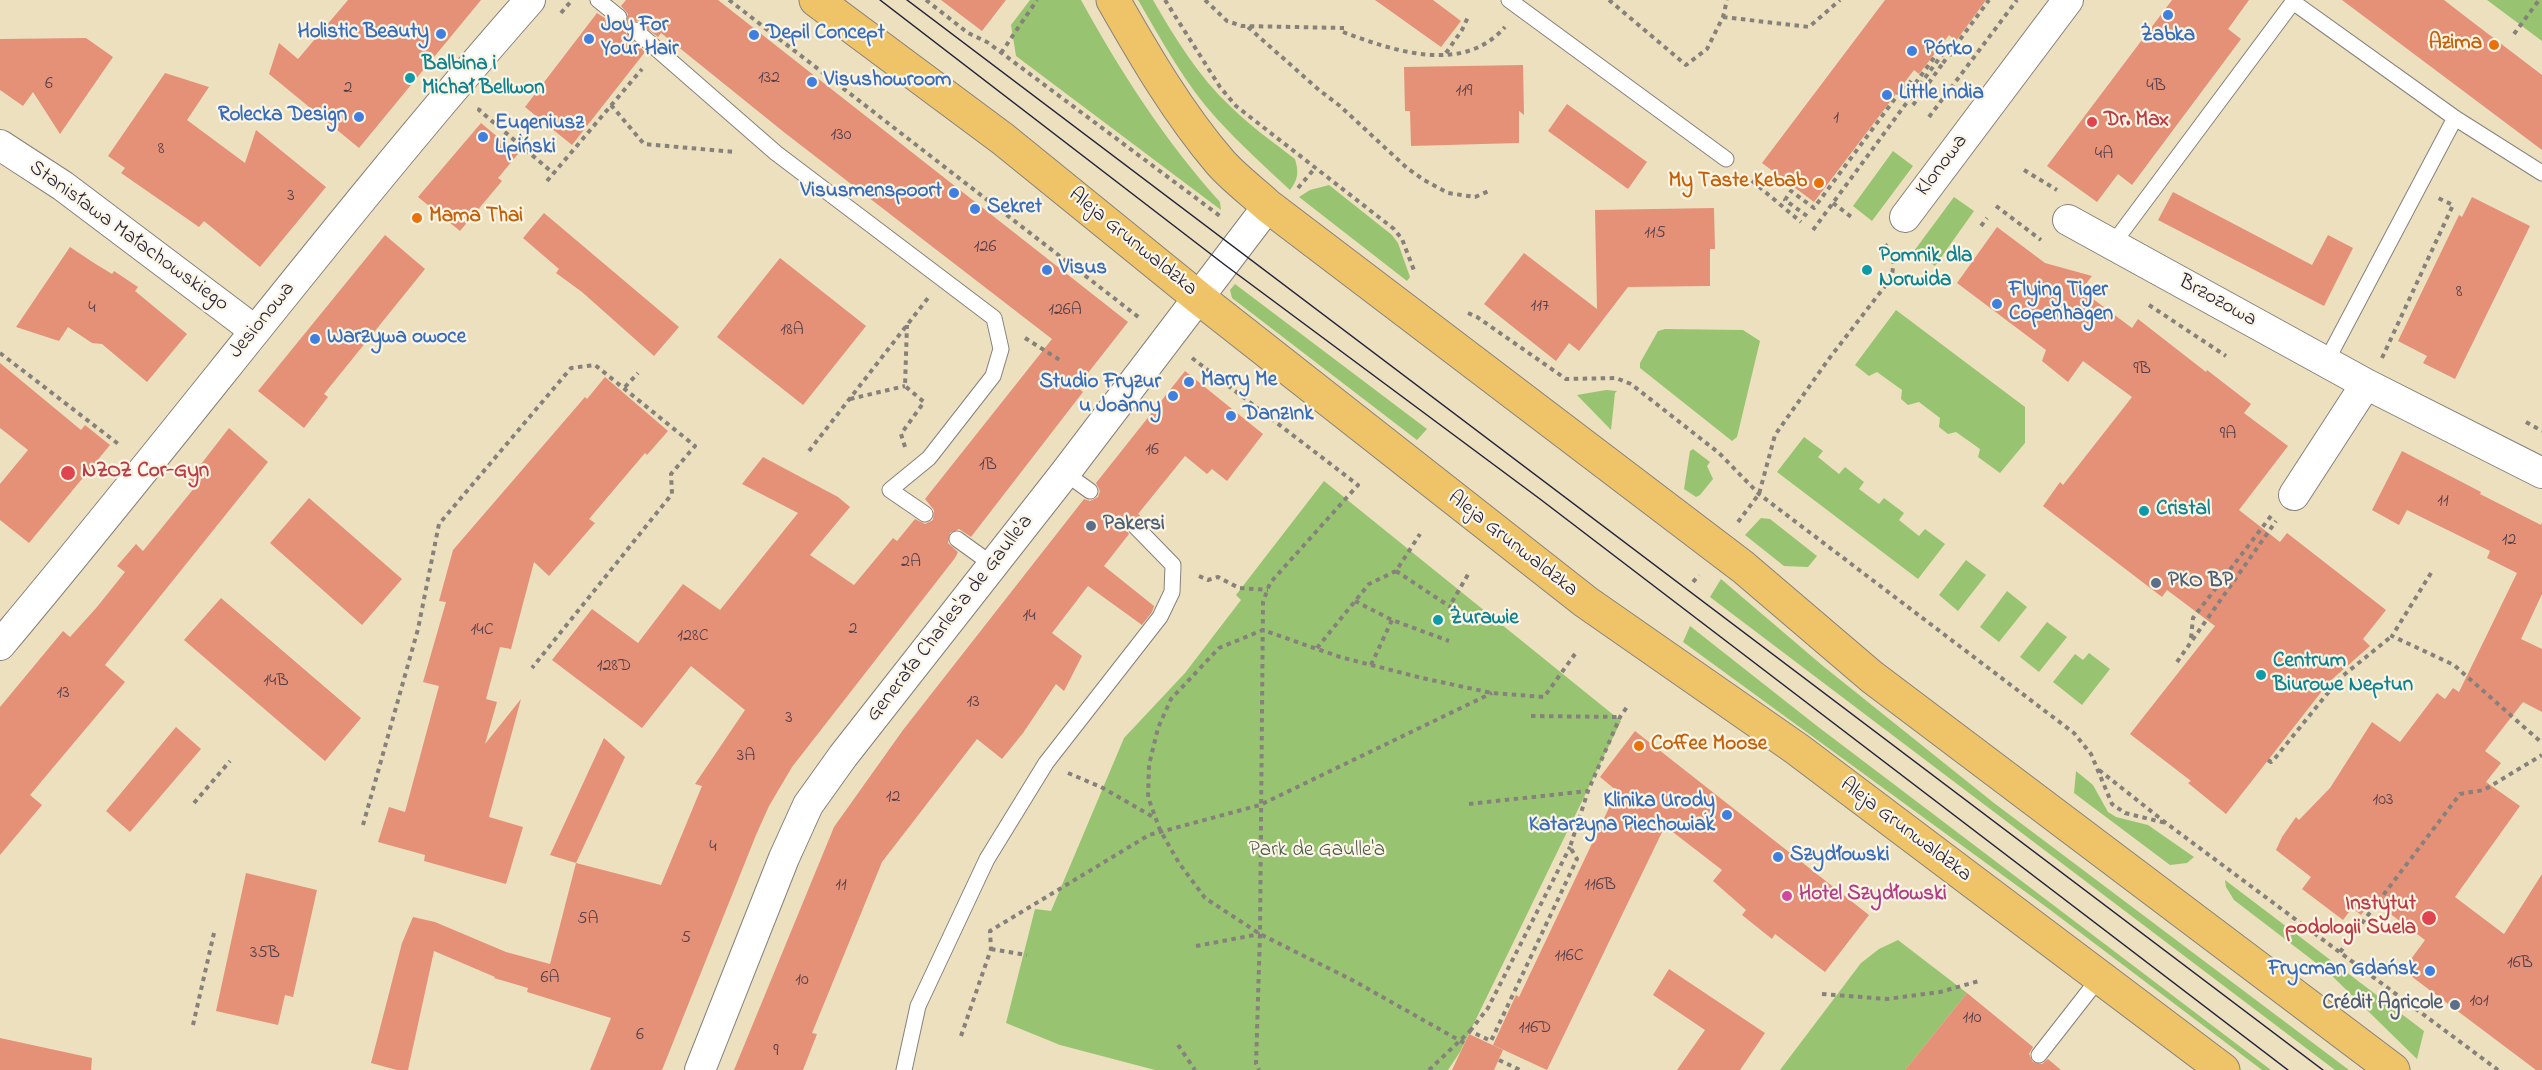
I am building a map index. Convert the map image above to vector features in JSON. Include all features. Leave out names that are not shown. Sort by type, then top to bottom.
[{"type":"main road","name":"Aleja Grunwaldzka","points":[[816,0],[1003,139],[1199,298],[1586,602],[1797,749],[2223,1070]]},
{"type":"main road","points":[[1113,0],[1143,52],[1194,129],[1222,164],[1281,200],[1743,567],[1872,677],[2393,1070]]},
{"type":"street","name":"Jesionowa","points":[[0,645],[466,72],[530,0]]},
{"type":"street","name":"Klonowa","points":[[1905,217],[2068,0]]},
{"type":"street","name":"Stanisława Małachowskiego","points":[[0,145],[63,186],[254,330]]},
{"type":"street","name":"Generała Charles'a de Gaulle'a","points":[[700,1070],[808,805],[843,756],[1065,473],[1246,236],[1281,200]]},
{"type":"street","name":"Brzozowa","points":[[2068,220],[2326,362],[2372,374],[2542,473]]},
{"type":"street","points":[[2294,495],[2372,374]]},
{"type":"lane","points":[[598,0],[619,17]]},
{"type":"lane","points":[[2112,244],[2293,2],[2455,118],[2542,173]]},
{"type":"lane","points":[[1515,4],[1726,159]]},
{"type":"lane","points":[[635,30],[776,153],[994,318],[1000,349],[993,376],[929,458],[890,490],[925,514]]},
{"type":"lane","points":[[2326,362],[2455,118]]},
{"type":"lane","points":[[1065,473],[1090,491]]},
{"type":"lane","points":[[904,1070],[918,1006],[987,859],[1046,764],[1160,616],[1172,592],[1173,565],[1135,526]]},
{"type":"lane","points":[[957,539],[993,565]]},
{"type":"lane","points":[[2039,1055],[2100,977]]},
{"type":"path","points":[[557,17],[572,0]]},
{"type":"path","points":[[729,0],[1358,484],[1270,583],[1263,602],[1260,934],[1256,1064],[1259,1070]]},
{"type":"path","points":[[926,0],[968,33],[987,42],[1246,236]]},
{"type":"path","points":[[1000,52],[1037,0]]},
{"type":"path","points":[[1165,0],[1173,0]]},
{"type":"path","points":[[1165,0],[1220,87],[1236,106],[1397,232],[1417,278]]},
{"type":"path","points":[[1205,0],[1227,21],[1248,27],[1344,30],[1399,51],[1446,54],[1459,54],[1481,48],[1496,37],[1515,4]]},
{"type":"path","points":[[1609,0],[1686,64],[1707,49],[1723,17],[1727,0]]},
{"type":"path","points":[[1723,17],[1809,27],[1840,0]]},
{"type":"path","points":[[1912,105],[1989,0]]},
{"type":"path","points":[[1929,117],[2017,0]]},
{"type":"path","points":[[2514,34],[2539,0]]},
{"type":"path","points":[[1446,54],[1462,30],[1468,16]]},
{"type":"path","points":[[1248,27],[1340,106],[1407,168],[1448,193],[1474,197],[1489,191]]},
{"type":"path","points":[[1807,216],[1785,200],[1791,191],[1814,208],[1908,81],[1914,85],[1945,44],[1953,49]]},
{"type":"path","points":[[547,181],[658,51]]},
{"type":"path","points":[[1814,230],[1944,52],[1955,56]]},
{"type":"path","points":[[486,102],[479,110],[553,172]]},
{"type":"path","points":[[611,105],[644,144],[721,152],[776,153]]},
{"type":"path","points":[[1726,159],[1802,222]]},
{"type":"path","points":[[1281,200],[1315,168]]},
{"type":"path","points":[[2372,374],[2453,205],[2445,202]]},
{"type":"path","points":[[1833,203],[1854,219]]},
{"type":"path","points":[[1996,206],[2042,240]]},
{"type":"path","points":[[1981,226],[1987,218]]},
{"type":"path","points":[[1734,527],[1759,494],[1775,435],[1828,360],[1892,277],[1894,257],[1884,243]]},
{"type":"path","points":[[809,452],[942,279]]},
{"type":"path","points":[[1462,311],[1477,316],[1566,380],[1616,378],[1631,384],[1719,453],[1759,494],[2074,733],[2091,754],[2112,804],[2125,813],[2166,824]]},
{"type":"path","points":[[994,318],[1063,362]]},
{"type":"path","points":[[905,386],[908,325]]},
{"type":"path","points":[[0,354],[126,449]]},
{"type":"path","points":[[363,825],[418,629],[439,524],[571,368],[595,364],[695,446],[671,474],[672,494],[532,668]]},
{"type":"path","points":[[625,387],[638,373]]},
{"type":"path","points":[[905,386],[924,402],[902,434],[904,447],[921,451],[929,458]]},
{"type":"path","points":[[850,399],[905,386]]},
{"type":"path","points":[[2526,422],[2542,431]]},
{"type":"path","points":[[2191,639],[2193,618],[2268,519],[2294,495]]},
{"type":"path","points":[[2177,662],[2191,639],[2275,523]]},
{"type":"path","points":[[1317,648],[1370,584],[1396,572],[1420,534]]},
{"type":"path","points":[[1173,565],[1208,580],[1218,577],[1239,588],[1268,590]]},
{"type":"path","points":[[1690,570],[1698,575]]},
{"type":"path","points":[[1452,602],[1470,571]]},
{"type":"path","points":[[1396,572],[1452,608]]},
{"type":"path","points":[[2268,760],[2271,762],[2340,678],[2392,636],[2431,573]]},
{"type":"path","points":[[1355,601],[1392,620],[1449,641]]},
{"type":"path","points":[[1371,665],[1392,620]]},
{"type":"path","points":[[1462,1043],[1354,981],[1260,934],[1205,898],[1179,863],[1160,830],[1148,796],[1149,765],[1158,728],[1171,699],[1219,648],[1263,630],[1340,657],[1371,665],[1492,693],[1544,697],[1575,654]]},
{"type":"path","points":[[2392,636],[2454,665],[2542,743]]},
{"type":"path","points":[[961,1036],[991,949],[990,932],[1160,830],[1260,805],[1492,693]]},
{"type":"path","points":[[1429,1070],[1462,1043],[1488,1008],[1570,847],[1588,791],[1620,717],[1627,707]]},
{"type":"path","points":[[1531,716],[1620,717]]},
{"type":"path","points":[[2340,952],[2460,794],[2484,790],[2542,755]]},
{"type":"path","points":[[194,803],[230,760]]},
{"type":"path","points":[[1046,764],[1101,788],[1156,818]]},
{"type":"path","points":[[2099,769],[2166,824],[2498,1070]]},
{"type":"path","points":[[1469,804],[1588,791]]},
{"type":"path","points":[[1470,1031],[1491,1041],[1577,860],[1570,847]]},
{"type":"path","points":[[193,1025],[214,933]]},
{"type":"path","points":[[1196,946],[1260,934]]},
{"type":"path","points":[[991,949],[1027,956]]},
{"type":"path","points":[[1822,994],[1887,999],[1940,992],[1978,981]]},
{"type":"path","points":[[1178,1045],[1195,1070]]},
{"type":"path","points":[[1499,1060],[1520,1070]]},
{"type":"green space","points":[[1030,0],[1081,0],[1144,105],[1220,202],[1221,210],[1016,56],[1011,25]]},
{"type":"green space","points":[[1138,0],[1153,0],[1188,56],[1218,94],[1262,134],[1295,159],[1297,176],[1290,190],[1205,106],[1175,62]]},
{"type":"green space","points":[[2487,0],[2542,0],[2542,41]]},
{"type":"green space","points":[[1893,151],[1913,166],[1872,221],[1853,206]]},
{"type":"green space","points":[[1329,185],[1392,235],[1398,243],[1410,277],[1407,281],[1299,197],[1310,190]]},
{"type":"green space","points":[[1954,197],[1974,211],[1935,266],[1914,251]]},
{"type":"green space","points":[[1235,284],[1427,429],[1417,440],[1232,298],[1230,290]]},
{"type":"green space","points":[[1896,310],[2025,407],[2025,443],[2000,473],[1978,457],[1980,449],[1956,432],[1948,434],[1939,427],[1940,418],[1919,402],[1908,405],[1901,399],[1902,390],[1877,372],[1869,376],[1855,365]]},
{"type":"green space","points":[[1665,329],[1743,330],[1760,341],[1737,437],[1732,441],[1640,368],[1640,363],[1658,331]]},
{"type":"green space","points":[[1606,390],[1617,391],[1611,430],[1577,395]]},
{"type":"green space","points":[[1804,437],[1823,451],[1818,457],[1839,474],[1845,467],[1864,482],[1859,489],[1879,504],[1884,498],[1904,513],[1899,520],[1919,536],[1925,529],[1945,544],[1918,579],[1777,472]]},
{"type":"green space","points":[[1693,449],[1710,462],[1707,466],[1713,479],[1696,497],[1684,489],[1690,451]]},
{"type":"green space","name":"Park de Gaulle'a","points":[[1324,481],[1621,721],[1460,1052],[1448,1070],[1155,1070],[1060,1045],[1006,1023],[1035,909],[1051,911],[1124,738],[1185,673],[1241,600],[1236,595]]},
{"type":"green space","points":[[1761,518],[1770,519],[1817,556],[1808,567],[1784,566],[1745,535]]},
{"type":"green space","points":[[1966,560],[1986,575],[1958,611],[1939,595]]},
{"type":"green space","points":[[1721,579],[1823,666],[1994,803],[2349,1070],[2335,1070],[1710,597]]},
{"type":"green space","points":[[2007,591],[2027,607],[1999,642],[1980,627]]},
{"type":"green space","points":[[2047,622],[2067,637],[2039,672],[2020,657]]},
{"type":"green space","points":[[1690,626],[1817,726],[2271,1070],[2262,1070],[2049,909],[1683,642]]},
{"type":"green space","points":[[2089,653],[2110,669],[2082,705],[2053,682],[2075,654],[2083,660]]},
{"type":"green space","points":[[2076,771],[2093,785],[2108,812],[2116,817],[2148,825],[2194,857],[2187,863],[2170,865],[2074,793]]},
{"type":"green space","points":[[2225,880],[2424,1031],[2417,1059],[2328,972],[2234,900],[2226,887]]},
{"type":"green space","points":[[1898,940],[1967,993],[1905,1070],[1780,1070],[1861,963],[1879,949]]},
{"type":"building","points":[[348,0],[481,0],[359,148],[269,74],[279,43],[298,59]]},
{"type":"building","points":[[626,0],[718,0],[1128,322],[1077,387],[1083,392],[971,537],[959,529],[950,533],[948,543],[958,552],[955,558],[792,767],[769,806],[756,835],[662,1070],[590,1070],[611,1018],[527,992],[528,988],[494,978],[434,951],[408,1070],[397,1070],[371,1063],[402,943],[413,917],[435,922],[506,952],[550,964],[576,863],[661,885],[702,786],[695,784],[745,710],[691,666],[642,728],[552,660],[592,609],[638,643],[683,584],[720,610],[798,513],[742,484],[763,457],[838,497],[850,507],[810,555],[854,585],[893,538],[897,541],[915,519],[925,524],[933,520],[934,510],[925,499],[1052,339],[785,133],[661,33],[658,37],[637,21],[628,23],[626,33],[645,52],[572,145],[525,107],[597,13],[617,26],[626,24],[628,14],[621,6]]},
{"type":"building","points":[[941,0],[1006,0],[982,31]]},
{"type":"building","points":[[1375,0],[1433,0],[1461,21],[1441,47]]},
{"type":"building","points":[[1885,0],[1986,0],[1956,41],[1949,35],[1919,74],[1914,70],[1814,202],[1762,163]]},
{"type":"building","points":[[2172,0],[2249,0],[2228,29],[2241,39],[2132,185],[2118,174],[2097,202],[2047,166]]},
{"type":"building","points":[[2342,0],[2444,0],[2542,75],[2542,150]]},
{"type":"building","points":[[86,38],[113,57],[60,134],[33,92],[23,106],[0,90],[0,39]]},
{"type":"building","points":[[1523,65],[1524,115],[1519,111],[1519,143],[1411,146],[1410,111],[1405,111],[1404,67]]},
{"type":"building","points":[[165,73],[209,87],[187,120],[245,163],[256,130],[326,187],[260,267],[204,221],[199,227],[121,173],[125,168],[108,156]]},
{"type":"building","points":[[1567,104],[1647,162],[1628,189],[1548,131]]},
{"type":"building","points":[[481,123],[518,154],[498,178],[502,181],[460,231],[418,197]]},
{"type":"building","points":[[2173,192],[2312,265],[2328,235],[2353,248],[2324,306],[2158,220]]},
{"type":"building","points":[[2472,197],[2530,226],[2455,379],[2423,363],[2427,356],[2398,341],[2459,215],[2462,217]]},
{"type":"building","points":[[1714,208],[1715,249],[1710,249],[1710,286],[1628,287],[1579,351],[1569,343],[1556,361],[1484,304],[1524,253],[1597,309],[1595,210]]},
{"type":"building","points":[[544,213],[679,327],[654,356],[582,292],[556,273],[559,269],[523,238]]},
{"type":"building","points":[[1997,227],[2045,263],[2092,276],[2081,290],[2132,328],[2138,319],[2251,404],[2244,413],[2288,446],[2239,510],[2280,542],[2287,533],[2386,610],[2363,639],[2370,646],[2329,682],[2226,814],[2188,783],[2191,781],[2130,734],[2215,626],[2167,590],[2162,597],[2043,506],[2060,482],[2063,485],[2132,397],[2083,361],[2068,382],[2042,361],[2046,350],[1957,283]]},
{"type":"building","points":[[385,235],[425,269],[324,394],[328,397],[304,428],[258,391]]},
{"type":"building","points":[[70,247],[112,274],[114,271],[138,287],[135,291],[187,334],[147,382],[102,344],[92,343],[68,327],[59,341],[16,327]]},
{"type":"building","points":[[780,258],[866,326],[803,405],[717,337]]},
{"type":"building","points":[[0,363],[81,430],[85,425],[110,445],[29,543],[0,520],[0,484],[28,450],[0,428]]},
{"type":"building","points":[[1185,371],[1263,434],[1227,481],[1212,469],[1207,474],[1185,456],[1138,514],[1142,517],[1133,516],[1128,519],[1125,528],[1129,534],[1104,566],[1154,606],[1152,612],[1142,625],[1088,586],[1052,633],[1082,656],[1064,691],[1056,684],[1023,733],[1002,759],[977,739],[882,862],[812,1033],[817,1034],[803,1070],[734,1070],[834,827],[903,730],[1084,499],[1090,501],[1098,497],[1100,491],[1096,483]]},
{"type":"building","points":[[605,377],[668,431],[647,455],[645,453],[589,519],[595,523],[549,576],[534,562],[511,649],[500,647],[486,699],[497,702],[485,744],[521,699],[489,817],[523,827],[506,884],[424,861],[425,855],[378,842],[389,807],[405,812],[439,686],[423,682],[446,602],[439,601],[453,550],[585,397],[587,399]]},
{"type":"building","points":[[229,428],[268,462],[105,665],[125,682],[30,795],[42,805],[0,855],[0,707],[63,631],[70,637],[97,607],[125,572],[117,566],[136,544],[143,551],[195,487],[188,481]]},
{"type":"building","points":[[2402,451],[2541,525],[2542,522],[2542,594],[2521,639],[2542,649],[2542,712],[2523,702],[2485,751],[2501,763],[2486,782],[2520,806],[2455,897],[2504,934],[2542,874],[2542,1070],[2536,1070],[2403,970],[2425,940],[2372,900],[2361,915],[2352,908],[2343,920],[2302,889],[2311,877],[2276,850],[2296,817],[2299,820],[2330,788],[2372,722],[2400,742],[2437,693],[2445,699],[2453,688],[2459,692],[2517,573],[2487,558],[2490,551],[2407,510],[2399,525],[2372,510]]},
{"type":"building","points":[[309,498],[402,579],[362,625],[270,543]]},
{"type":"building","points":[[221,598],[361,718],[325,761],[184,640]]},
{"type":"building","points":[[176,727],[201,749],[130,832],[106,811]]},
{"type":"building","points":[[1635,731],[1869,915],[1825,972],[1775,934],[1772,939],[1742,915],[1746,910],[1713,881],[1722,870],[1665,826],[1547,1070],[1493,1045],[1516,995],[1519,997],[1617,791],[1600,777]]},
{"type":"building","points":[[604,738],[625,757],[576,863],[550,855]]},
{"type":"building","points":[[246,873],[317,890],[293,997],[285,995],[278,1025],[216,1011]]},
{"type":"building","points":[[1669,969],[1765,1033],[1740,1070],[1677,1070],[1705,1030],[1653,995]]},
{"type":"building","points":[[1967,993],[2033,1047],[2029,1054],[2033,1062],[2042,1064],[2048,1059],[2061,1070],[1905,1070]]},
{"type":"building","points":[[1469,1034],[1503,1050],[1494,1070],[1452,1070]]},
{"type":"building","points":[[0,1038],[92,1058],[91,1070],[0,1070]]},
{"type":"tram line","points":[[880,0],[1225,265],[1540,499],[2288,1070]]},
{"type":"tram line","points":[[907,0],[2323,1070]]},
{"type":"place","name":"Żabka","points":[[2168,15]]},
{"type":"place","name":"Holistic Beauty","points":[[441,34]]},
{"type":"place","name":"Depil Concept","points":[[754,35]]},
{"type":"place","name":"Joy For Your Hair","points":[[589,39]]},
{"type":"place","name":"Azima","points":[[2494,45]]},
{"type":"place","name":"Pórko","points":[[1912,51]]},
{"type":"place","name":"Balbina i Michał Bellwon","points":[[410,78]]},
{"type":"place","name":"Visushowroom","points":[[812,82]]},
{"type":"place","name":"Little india","points":[[1887,95]]},
{"type":"place","name":"Rolecka Design","points":[[359,117]]},
{"type":"place","name":"Dr. Max","points":[[2092,122]]},
{"type":"place","name":"Eugeniusz Lipiński","points":[[483,137]]},
{"type":"place","name":"My Taste Kebab","points":[[1819,183]]},
{"type":"place","name":"Visusmenspoort","points":[[954,193]]},
{"type":"place","name":"Sekret","points":[[975,209]]},
{"type":"place","name":"Mama Thai","points":[[417,218]]},
{"type":"place","name":"Visus","points":[[1047,270]]},
{"type":"place","name":"Pomnik dla Norwida","points":[[1867,270]]},
{"type":"place","name":"Flying Tiger Copenhagen","points":[[1997,304]]},
{"type":"place","name":"Warzywa owoce","points":[[315,339]]},
{"type":"place","name":"Marry Me","points":[[1189,382]]},
{"type":"place","name":"Studio Fryzur u Joanny","points":[[1173,396]]},
{"type":"place","name":"DanzInk","points":[[1231,416]]},
{"type":"place","name":"NZOZ Cor-Gyn","points":[[68,473]]},
{"type":"place","name":"Cristal","points":[[2144,511]]},
{"type":"place","name":"Pakersi","points":[[1091,526]]},
{"type":"place","name":"PKO BP","points":[[2156,583]]},
{"type":"place","name":"Żurawie","points":[[1438,620]]},
{"type":"place","name":"Centrum Biurowe Neptun","points":[[2261,675]]},
{"type":"place","name":"Coffee Moose","points":[[1639,746]]},
{"type":"place","name":"Klinika Urody Katarzyna Piechowiak","points":[[1727,815]]},
{"type":"place","name":"Szydłowski","points":[[1778,857]]},
{"type":"place","name":"Hotel Szydłowski","points":[[1787,896]]},
{"type":"place","name":"Instytut podologii Suela","points":[[2429,918]]},
{"type":"place","name":"Frycman Gdańsk","points":[[2430,971]]},
{"type":"place","name":"Crédit Agricole","points":[[2455,1005]]}]
